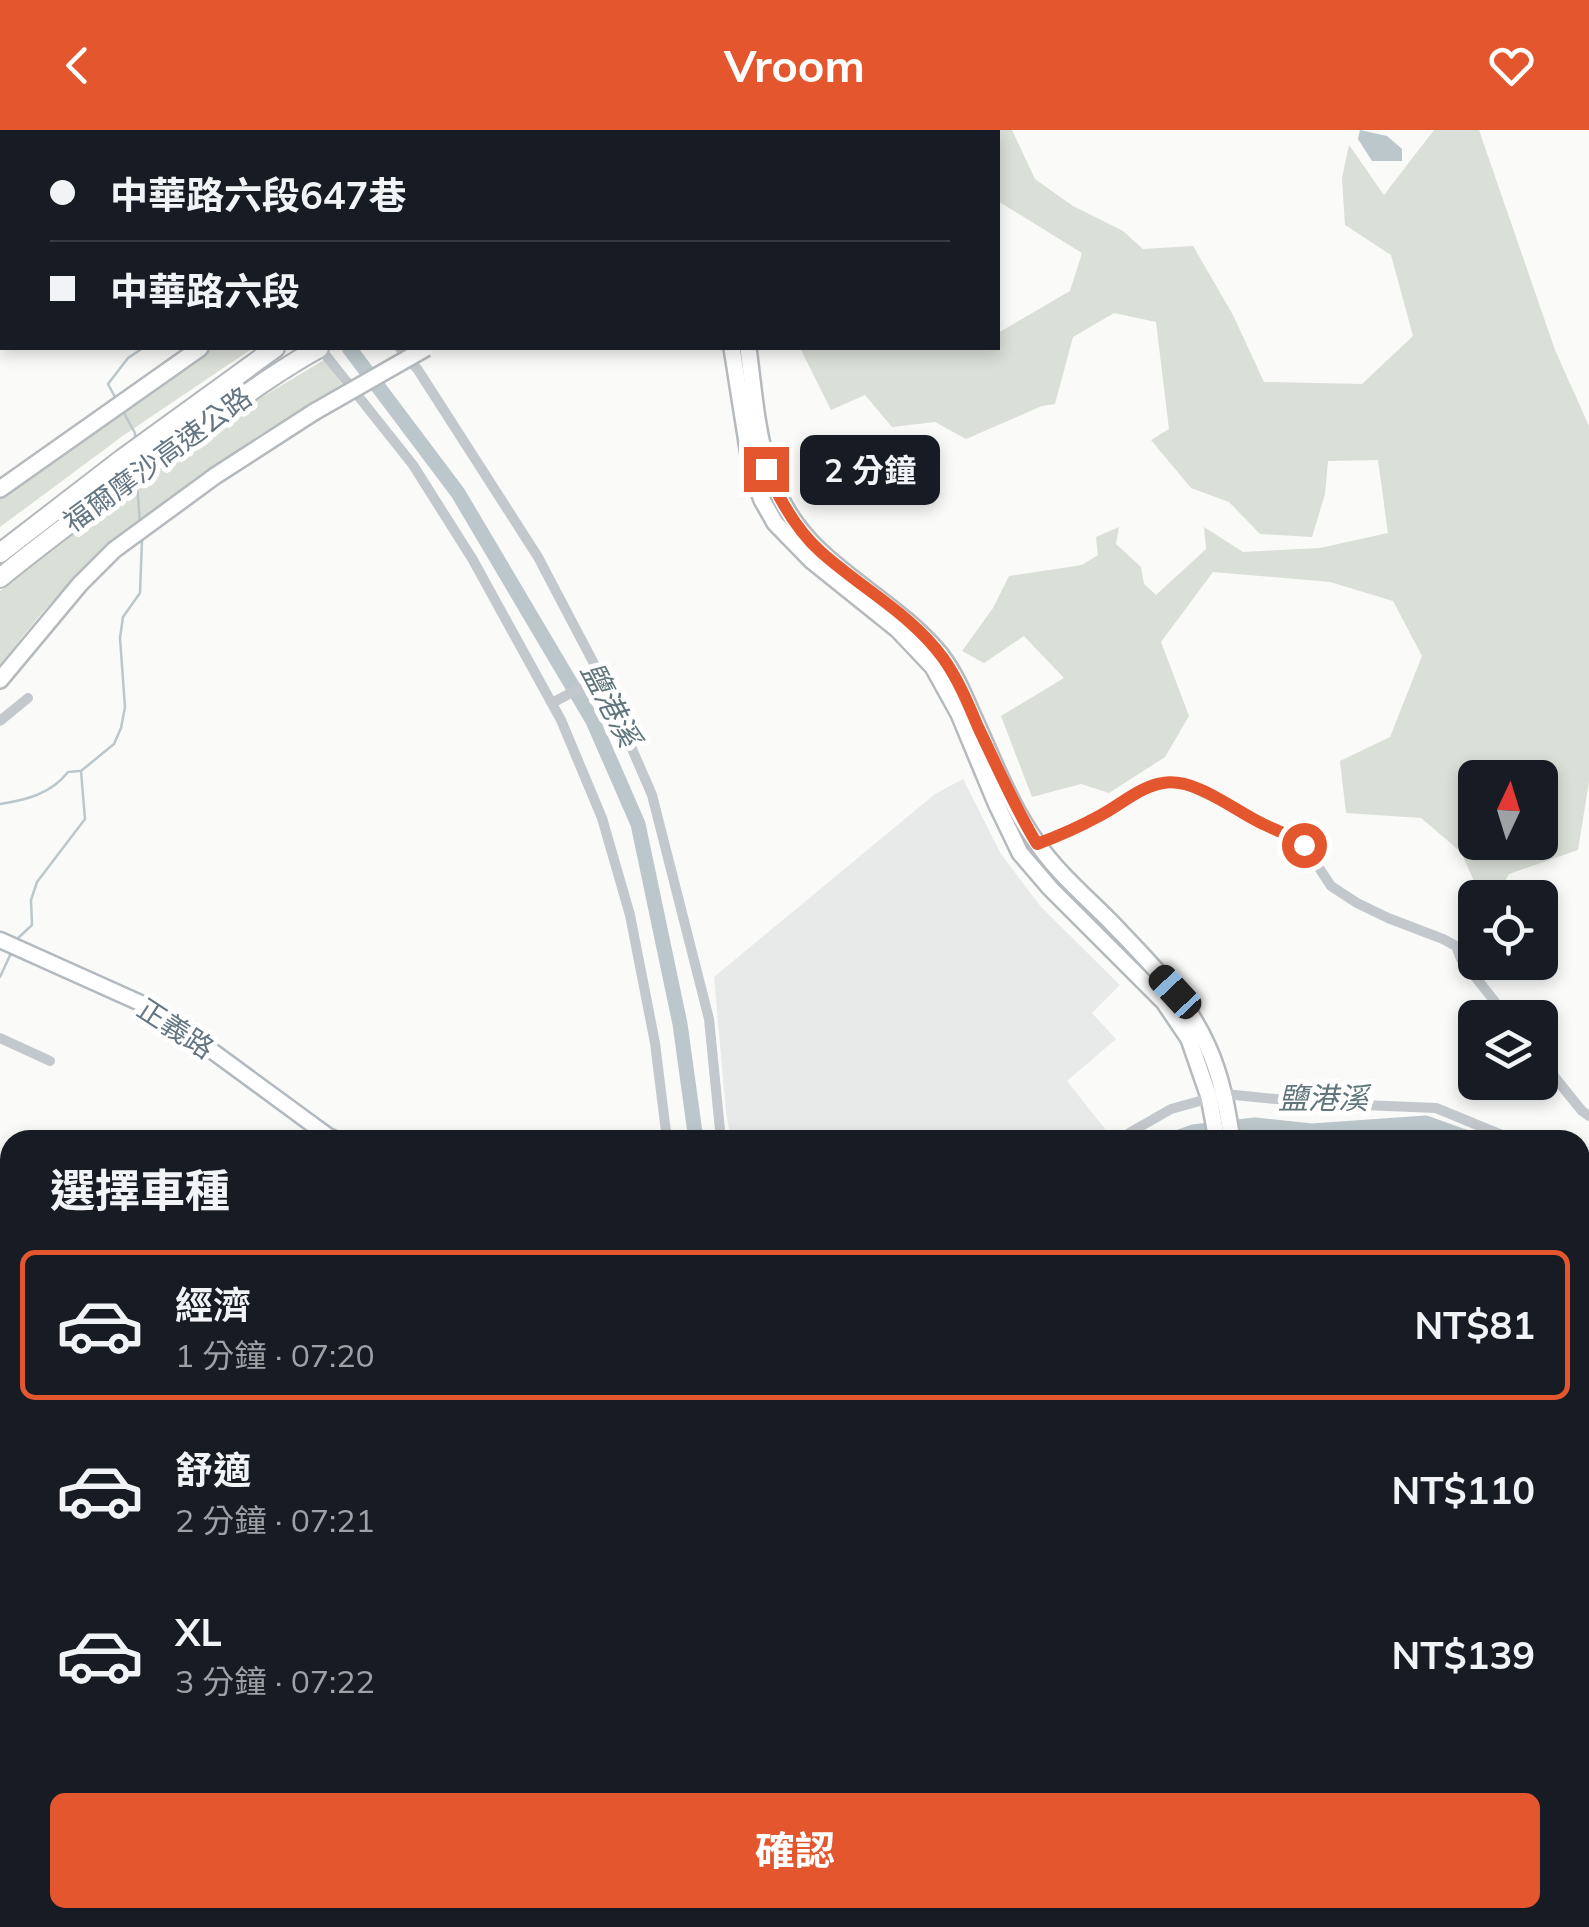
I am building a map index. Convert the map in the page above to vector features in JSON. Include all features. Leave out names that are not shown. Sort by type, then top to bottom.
[{"type":"highway","name":"福爾摩沙高速公路","points":[[0,553],[271,350]]},
{"type":"highway","name":"福爾摩沙高速公路","points":[[0,578],[137,473],[282,369],[315,350]]},
{"type":"main road","points":[[0,486],[52,454],[197,350]]},
{"type":"main road","points":[[0,680],[80,584],[114,550],[214,476],[314,412],[422,350]]},
{"type":"main road","points":[[732,350],[752,474],[775,524],[812,562],[898,630],[933,667],[959,714],[1020,853],[1063,902],[1164,1002],[1189,1040],[1217,1096],[1229,1130]]},
{"type":"main road","points":[[748,350],[760,442],[776,491],[820,551],[906,618],[942,656],[958,680],[1037,844],[1175,992],[1208,1045],[1217,1096],[1217,1130]]},
{"type":"street","points":[[321,350],[413,465],[472,560],[562,720],[602,818],[630,915],[655,1043],[666,1130]]},
{"type":"street","points":[[402,350],[538,557],[601,678],[652,796],[709,1019],[720,1130]]},
{"type":"street","points":[[552,703],[601,678]]},
{"type":"street","points":[[0,721],[28,698]]},
{"type":"street","points":[[1020,853],[1162,783],[1189,786],[1294,837],[1304,845],[1331,886],[1357,903],[1456,946],[1494,1000]]},
{"type":"street","name":"正義路","points":[[0,940],[155,1010],[320,1130]]},
{"type":"street","points":[[0,1038],[50,1061]]},
{"type":"street","points":[[1558,1079],[1589,1116]]},
{"type":"street","points":[[1134,1130],[1170,1109],[1217,1096],[1436,1108],[1490,1130]]},
{"type":"shaded area","points":[[1000,130],[1012,130],[1035,179],[1073,206],[1123,231],[1143,249],[1193,246],[1233,315],[1264,382],[1362,384],[1413,336],[1391,255],[1345,225],[1342,178],[1349,145],[1384,195],[1434,130],[1479,130],[1555,350],[1589,426],[1589,782],[1578,850],[1558,857],[1558,760],[1458,760],[1458,849],[1421,818],[1346,813],[1340,761],[1390,737],[1422,656],[1393,601],[1330,582],[1213,572],[1161,642],[1189,716],[1165,757],[1109,793],[1081,784],[1032,797],[1001,716],[1064,678],[1024,636],[984,663],[962,651],[993,608],[1009,576],[1082,565],[1098,555],[1096,537],[1119,527],[1116,544],[1141,567],[1144,584],[1156,595],[1206,549],[1204,527],[1243,552],[1320,548],[1388,533],[1378,460],[1328,461],[1325,494],[1312,537],[1260,534],[1229,502],[1191,488],[1151,440],[1169,429],[1156,322],[1114,313],[1073,337],[1055,404],[966,439],[935,422],[892,427],[865,395],[831,410],[801,350],[1000,350],[1000,332],[1070,291],[1082,253],[1000,202]]},
{"type":"shaded area","points":[[1360,130],[1387,136],[1402,149],[1402,161],[1372,161],[1358,139]]},
{"type":"shaded area","points":[[207,350],[250,350],[124,435],[0,527],[0,493]]},
{"type":"shaded area","points":[[324,360],[343,386],[197,479],[127,531],[56,598],[0,665],[0,591],[110,501],[215,425]]},
{"type":"shaded area","points":[[963,779],[1001,854],[1041,907],[1120,985],[1092,1013],[1116,1039],[1067,1081],[1105,1129],[729,1130],[714,977],[935,794]]},
{"type":"shaded area","points":[[1465,860],[1549,860],[1509,874],[1506,880],[1473,880]]},
{"type":"waterway","points":[[115,397],[108,384],[128,358],[140,350]]},
{"type":"waterway","name":"鹽港溪","points":[[351,350],[458,493],[593,721],[638,824],[680,1024],[695,1130]]},
{"type":"waterway","points":[[124,413],[135,433],[135,442]]},
{"type":"waterway","points":[[137,485],[140,522]]},
{"type":"waterway","points":[[17,939],[32,925],[31,900],[37,882],[85,819],[81,771],[114,744],[121,728],[125,707],[120,638],[123,617],[140,593],[142,540]]},
{"type":"waterway","points":[[0,804],[37,795],[68,772],[79,771]]},
{"type":"waterway","points":[[0,977],[12,951]]},
{"type":"waterway","name":"鹽港溪","points":[[1326,1130],[1426,1123],[1445,1130]]},
{"type":"waterway","name":"鹽港溪","points":[[1211,1130],[1255,1125],[1302,1130]]},
{"type":"route","points":[[766,469],[790,514],[820,551],[906,618],[942,656],[958,680],[1037,844],[1097,818],[1146,790],[1162,783],[1176,783],[1220,800],[1304,845]]}]
